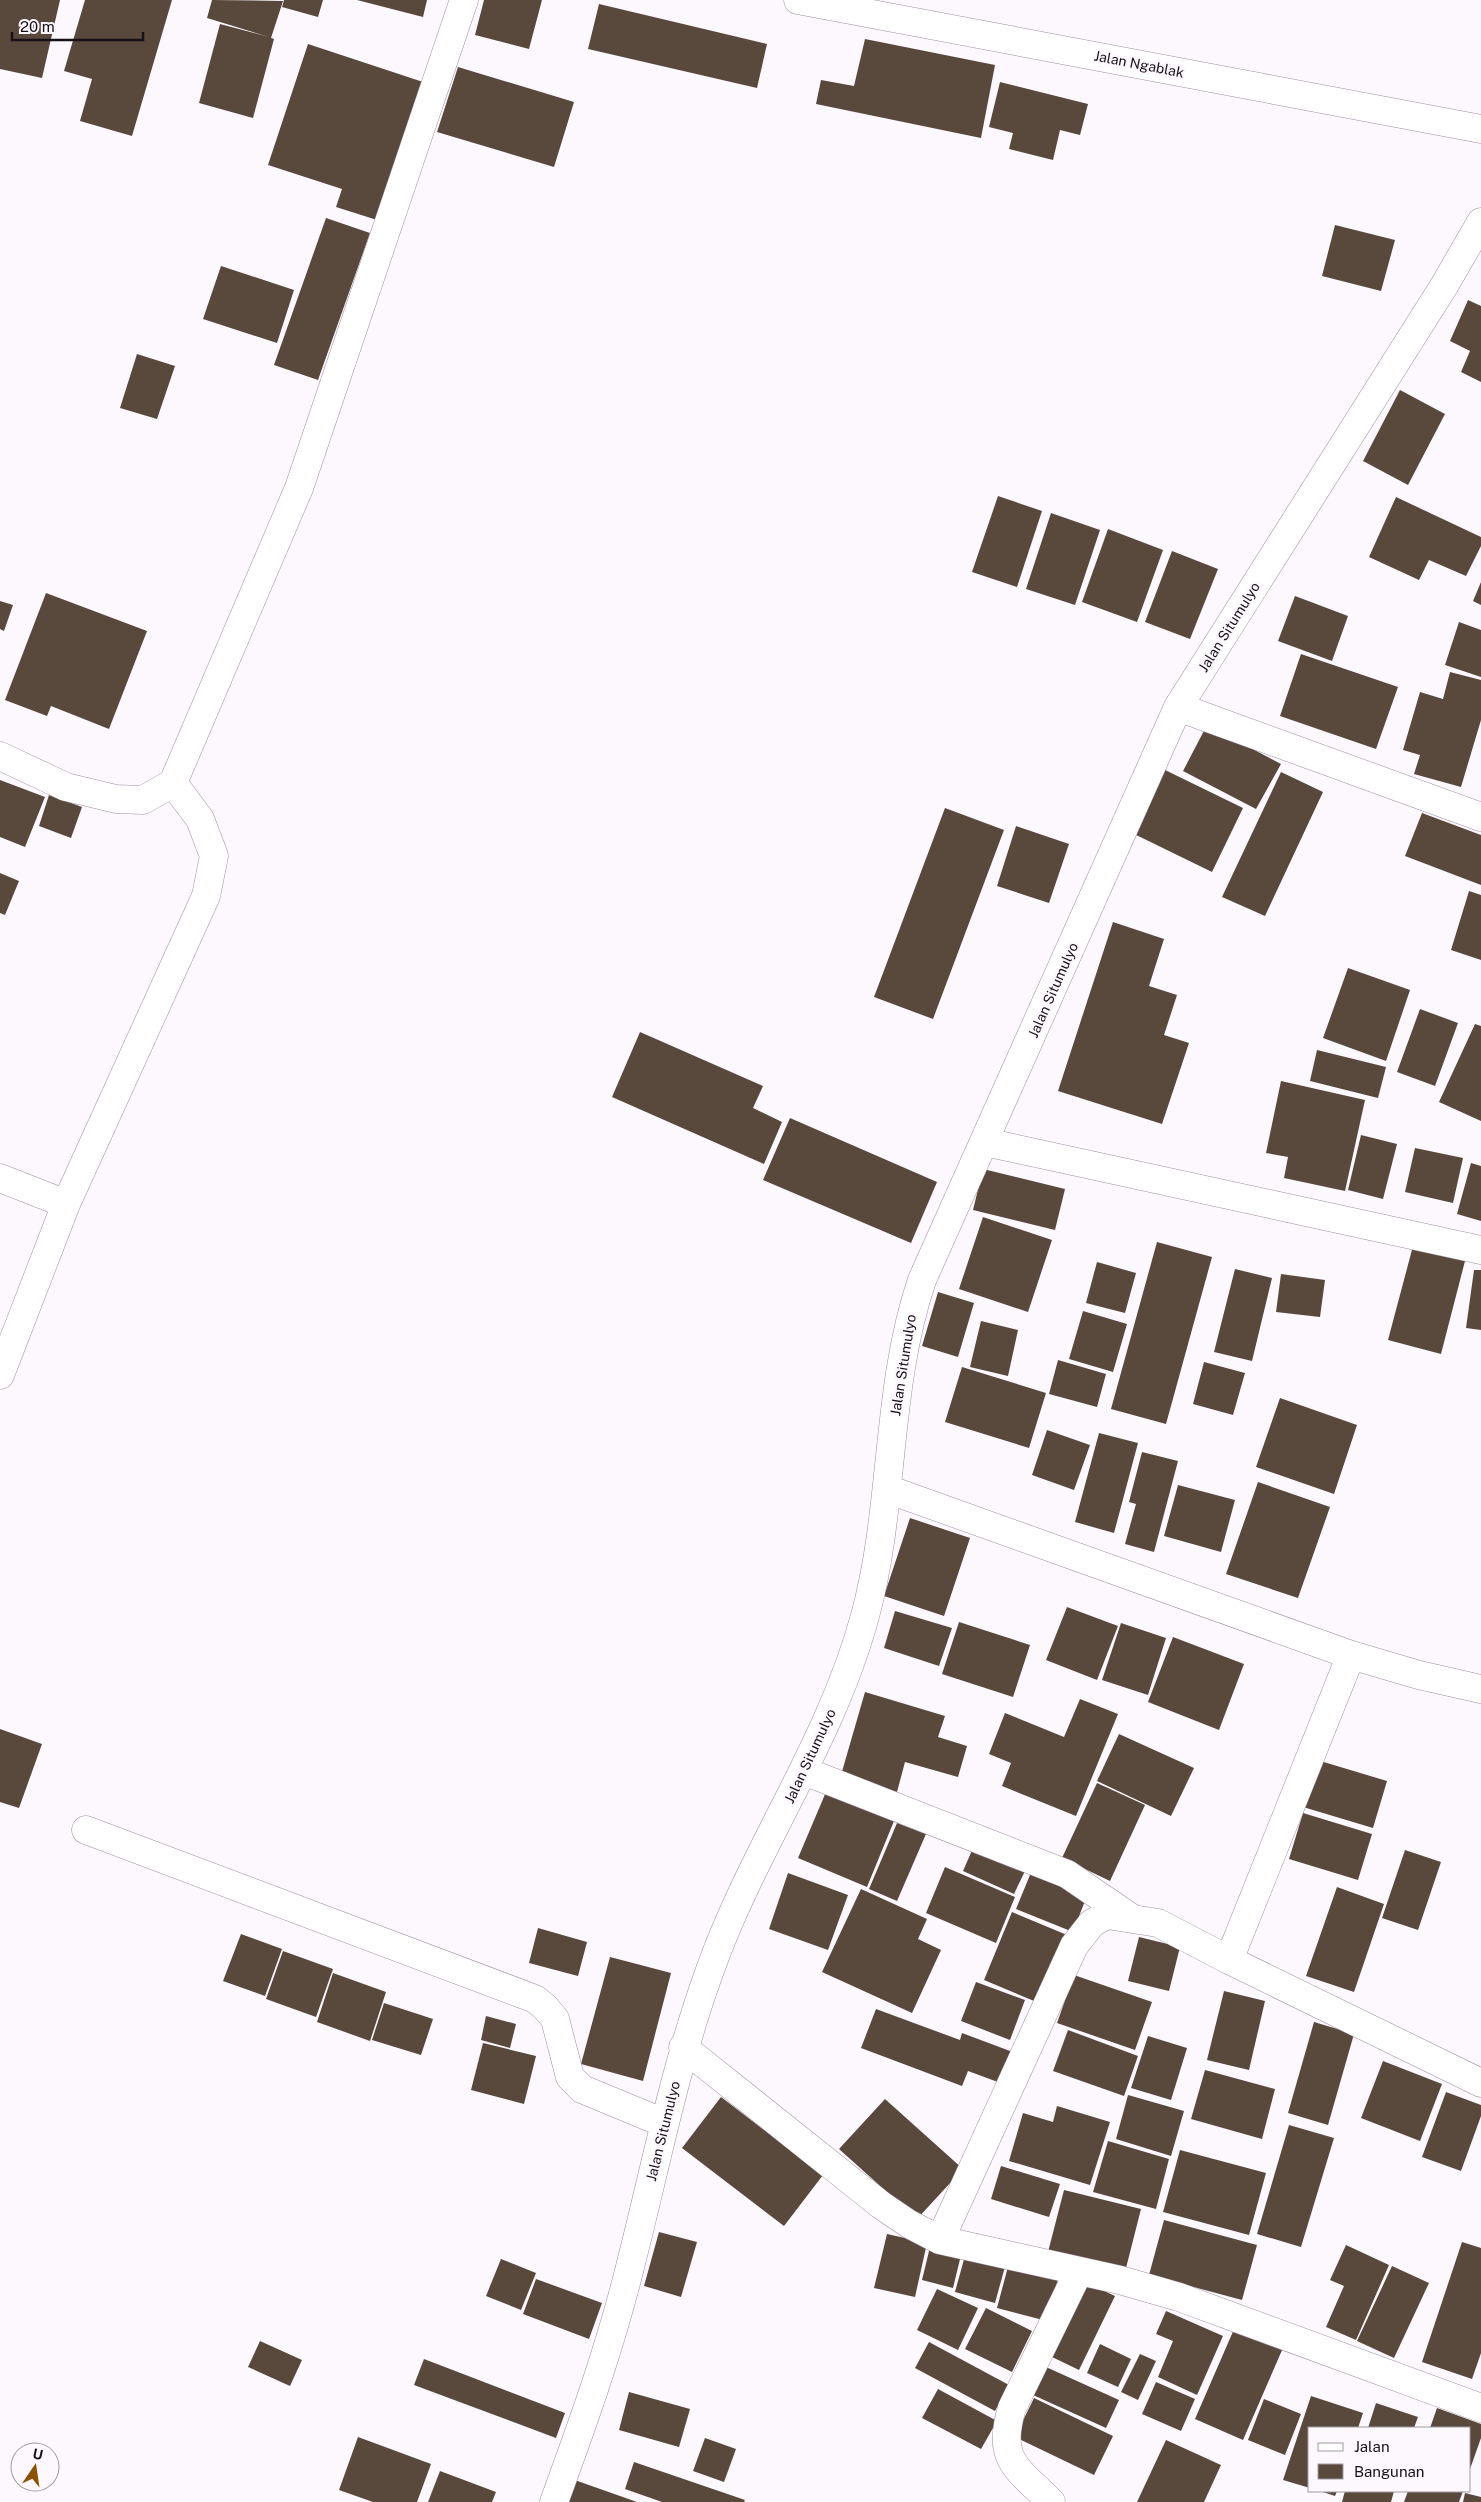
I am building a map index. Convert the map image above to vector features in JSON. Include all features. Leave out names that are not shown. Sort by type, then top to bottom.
[{"type":"street","points":[[0,756],[66,787],[116,799],[143,800],[172,784],[299,488],[464,0]]},
{"type":"street","name":"Jalan Ngablak","points":[[798,0],[913,10],[1481,129]]},
{"type":"street","name":"Jalan Situmulyo","points":[[554,2502],[597,2384],[610,2342],[683,2047],[711,1967],[728,1926],[804,1771],[847,1674],[865,1617],[874,1578],[887,1489],[898,1376],[910,1314],[935,1249],[985,1142],[1178,707],[1444,286],[1481,222]]},
{"type":"street","points":[[1178,707],[1481,817]]},
{"type":"street","points":[[0,1375],[66,1204],[206,896],[214,856],[200,819],[172,784]]},
{"type":"street","points":[[985,1142],[1481,1250]]},
{"type":"street","points":[[0,1178],[66,1204]]},
{"type":"street","points":[[887,1489],[1351,1655],[1419,1675],[1481,1688]]},
{"type":"street","points":[[1229,1960],[1351,1655]]},
{"type":"street","points":[[804,1771],[1067,1874],[1130,1917]]},
{"type":"street","points":[[86,1830],[535,1999],[546,2007],[555,2019],[570,2077],[582,2089],[664,2123]]},
{"type":"street","points":[[940,2240],[1074,1946],[1092,1923],[1107,1915],[1130,1917],[1158,1923],[1229,1960],[1481,2083]]},
{"type":"street","points":[[683,2047],[881,2205],[909,2224],[940,2240],[1149,2288],[1214,2308],[1481,2408]]},
{"type":"street","points":[[1051,2502],[1012,2463],[1005,2441],[1006,2427],[1012,2408],[1079,2271]]},
{"type":"building","points":[[0,0],[60,0],[42,78],[0,69]]},
{"type":"building","points":[[85,0],[172,0],[132,136],[80,121],[92,79],[64,71]]},
{"type":"building","points":[[212,0],[283,1],[271,38],[274,39],[253,118],[199,103],[220,24],[269,37],[207,18]]},
{"type":"building","points":[[284,0],[323,0],[318,17],[282,7]]},
{"type":"building","points":[[357,0],[427,0],[423,17]]},
{"type":"building","points":[[484,0],[542,0],[529,49],[475,35]]},
{"type":"building","points":[[599,4],[767,44],[757,88],[588,49]]},
{"type":"building","points":[[865,39],[995,65],[981,138],[816,104],[821,80],[854,86]]},
{"type":"building","points":[[308,44],[423,82],[377,220],[336,207],[342,189],[268,165]]},
{"type":"building","points":[[458,67],[574,102],[554,167],[437,132]]},
{"type":"building","points":[[1000,82],[1088,104],[1080,135],[1060,130],[1053,160],[1009,149],[1013,133],[989,127]]},
{"type":"building","points":[[326,218],[370,233],[318,380],[274,365]]},
{"type":"building","points":[[1335,225],[1395,240],[1381,291],[1322,276]]},
{"type":"building","points":[[221,266],[294,290],[277,343],[203,319]]},
{"type":"building","points":[[1468,300],[1481,306],[1481,382],[1461,372],[1470,351],[1450,341]]},
{"type":"building","points":[[137,354],[175,366],[157,419],[120,408]]},
{"type":"building","points":[[1400,390],[1445,414],[1408,485],[1363,461]]},
{"type":"building","points":[[998,496],[1042,511],[1017,587],[972,572]]},
{"type":"building","points":[[1396,497],[1481,537],[1481,546],[1466,576],[1429,560],[1419,580],[1369,557]]},
{"type":"building","points":[[1051,513],[1100,530],[1075,605],[1026,589]]},
{"type":"building","points":[[1108,529],[1163,550],[1137,622],[1082,602]]},
{"type":"building","points":[[1172,551],[1218,569],[1190,639],[1145,622]]},
{"type":"building","points":[[1481,582],[1481,605],[1473,601]]},
{"type":"building","points":[[46,593],[147,631],[109,729],[51,706],[47,716],[5,700]]},
{"type":"building","points":[[1295,596],[1348,616],[1332,661],[1278,641]]},
{"type":"building","points":[[0,601],[13,605],[4,631],[0,629]]},
{"type":"building","points":[[1459,622],[1481,630],[1481,677],[1445,665]]},
{"type":"building","points":[[1301,654],[1398,687],[1376,749],[1280,716]]},
{"type":"building","points":[[1450,672],[1481,680],[1481,720],[1461,787],[1414,774],[1420,755],[1403,750],[1420,692],[1443,699]]},
{"type":"building","points":[[1207,725],[1281,764],[1256,809],[1183,771]]},
{"type":"building","points":[[1159,767],[1243,808],[1212,872],[1128,831]]},
{"type":"building","points":[[1281,772],[1323,792],[1265,916],[1222,897]]},
{"type":"building","points":[[0,780],[45,797],[25,847],[0,837]]},
{"type":"building","points":[[49,795],[82,807],[71,838],[39,826]]},
{"type":"building","points":[[945,808],[1004,830],[933,1019],[874,997]]},
{"type":"building","points":[[1422,813],[1481,835],[1481,885],[1405,856]]},
{"type":"building","points":[[1016,826],[1069,844],[1049,903],[997,886]]},
{"type":"building","points":[[0,873],[19,881],[5,915],[0,913]]},
{"type":"building","points":[[1469,891],[1481,895],[1481,960],[1451,950]]},
{"type":"building","points":[[1113,922],[1164,939],[1149,986],[1177,995],[1164,1035],[1189,1043],[1162,1124],[1058,1091]]},
{"type":"building","points":[[1348,968],[1410,990],[1386,1061],[1323,1038]]},
{"type":"building","points":[[1420,1009],[1458,1023],[1435,1086],[1397,1072]]},
{"type":"building","points":[[1475,1024],[1481,1026],[1481,1121],[1439,1102]]},
{"type":"building","points":[[640,1032],[763,1086],[753,1108],[782,1122],[764,1164],[612,1097]]},
{"type":"building","points":[[1317,1050],[1386,1067],[1378,1098],[1310,1081]]},
{"type":"building","points":[[1281,1081],[1365,1100],[1345,1191],[1284,1178],[1288,1157],[1266,1153]]},
{"type":"building","points":[[790,1118],[937,1182],[911,1243],[763,1180]]},
{"type":"building","points":[[1361,1135],[1397,1144],[1383,1199],[1348,1190]]},
{"type":"building","points":[[1415,1148],[1463,1158],[1453,1203],[1405,1192]]},
{"type":"building","points":[[1471,1163],[1481,1166],[1481,1221],[1457,1214]]},
{"type":"building","points":[[983,1169],[1065,1189],[1055,1230],[973,1210]]},
{"type":"building","points":[[983,1217],[1052,1240],[1028,1312],[959,1289]]},
{"type":"building","points":[[1157,1242],[1212,1257],[1166,1424],[1111,1409]]},
{"type":"building","points":[[1413,1246],[1465,1261],[1441,1354],[1388,1340]]},
{"type":"building","points":[[1097,1262],[1136,1273],[1125,1313],[1086,1303]]},
{"type":"building","points":[[1235,1269],[1272,1278],[1252,1361],[1214,1352]]},
{"type":"building","points":[[1474,1270],[1481,1270],[1481,1330],[1466,1328]]},
{"type":"building","points":[[1281,1274],[1325,1280],[1320,1317],[1276,1312]]},
{"type":"building","points":[[938,1292],[974,1303],[958,1357],[922,1346]]},
{"type":"building","points":[[1083,1311],[1127,1324],[1113,1372],[1069,1359]]},
{"type":"building","points":[[981,1321],[1018,1330],[1008,1376],[970,1367]]},
{"type":"building","points":[[1058,1360],[1106,1374],[1097,1407],[1049,1394]]},
{"type":"building","points":[[1204,1362],[1245,1373],[1233,1415],[1193,1404]]},
{"type":"building","points":[[962,1367],[1046,1393],[1029,1448],[945,1422]]},
{"type":"building","points":[[1280,1398],[1357,1425],[1334,1494],[1256,1467]]},
{"type":"building","points":[[1047,1430],[1090,1445],[1074,1490],[1032,1475]]},
{"type":"building","points":[[1099,1433],[1138,1443],[1114,1533],[1075,1522]]},
{"type":"building","points":[[1142,1452],[1178,1461],[1154,1552],[1125,1544],[1136,1504],[1129,1502]]},
{"type":"building","points":[[1258,1482],[1330,1507],[1298,1598],[1226,1574]]},
{"type":"building","points":[[1178,1485],[1235,1500],[1221,1552],[1164,1536]]},
{"type":"building","points":[[910,1518],[970,1538],[944,1616],[884,1596]]},
{"type":"building","points":[[1067,1607],[1118,1626],[1097,1680],[1046,1660]]},
{"type":"building","points":[[895,1611],[952,1628],[939,1666],[884,1648]]},
{"type":"building","points":[[959,1622],[1030,1645],[1013,1697],[942,1674]]},
{"type":"building","points":[[1121,1623],[1166,1638],[1148,1695],[1102,1680]]},
{"type":"building","points":[[1173,1637],[1244,1664],[1219,1730],[1148,1702]]},
{"type":"building","points":[[865,1692],[945,1716],[938,1737],[967,1746],[958,1777],[905,1762],[897,1792],[841,1775]]},
{"type":"building","points":[[1080,1699],[1118,1714],[1076,1816],[1002,1786],[1011,1763],[989,1754],[1005,1713],[1064,1737]]},
{"type":"building","points":[[0,1729],[42,1744],[19,1808],[0,1802]]},
{"type":"building","points":[[1119,1734],[1194,1768],[1171,1816],[1097,1781]]},
{"type":"building","points":[[1317,1760],[1387,1781],[1373,1828],[1303,1807]]},
{"type":"building","points":[[1097,1783],[1145,1805],[1110,1881],[1062,1858]]},
{"type":"building","points":[[826,1792],[894,1821],[867,1887],[798,1858]]},
{"type":"building","points":[[1303,1813],[1372,1834],[1358,1880],[1289,1859]]},
{"type":"building","points":[[897,1823],[926,1834],[897,1901],[869,1889]]},
{"type":"building","points":[[973,1848],[1025,1871],[1014,1894],[963,1871]]},
{"type":"building","points":[[1405,1850],[1441,1862],[1418,1930],[1382,1918]]},
{"type":"building","points":[[945,1867],[1015,1897],[996,1943],[926,1913]]},
{"type":"building","points":[[1032,1870],[1088,1893],[1073,1932],[1016,1909]]},
{"type":"building","points":[[788,1873],[848,1895],[828,1950],[769,1929]]},
{"type":"building","points":[[1337,1887],[1384,1904],[1354,1992],[1306,1976]]},
{"type":"building","points":[[861,1889],[927,1919],[918,1939],[941,1950],[912,2013],[822,1972]]},
{"type":"building","points":[[1012,1912],[1067,1935],[1039,2003],[984,1980]]},
{"type":"building","points":[[538,1928],[587,1942],[578,1976],[529,1963]]},
{"type":"building","points":[[241,1934],[282,1949],[265,1996],[223,1981]]},
{"type":"building","points":[[1139,1937],[1180,1947],[1169,1991],[1128,1981]]},
{"type":"building","points":[[283,1951],[333,1969],[316,2017],[266,1999]]},
{"type":"building","points":[[610,1957],[671,1973],[643,2081],[581,2064]]},
{"type":"building","points":[[333,1973],[386,1992],[370,2041],[317,2022]]},
{"type":"building","points":[[1074,1975],[1152,2002],[1135,2050],[1057,2023]]},
{"type":"building","points":[[976,1982],[1025,2000],[1010,2040],[961,2021]]},
{"type":"building","points":[[1224,1991],[1265,2001],[1249,2070],[1207,2060]]},
{"type":"building","points":[[384,2003],[433,2019],[421,2055],[372,2040]]},
{"type":"building","points":[[876,2009],[960,2040],[962,2033],[1018,2054],[1006,2085],[968,2071],[962,2086],[861,2048]]},
{"type":"building","points":[[486,2016],[516,2024],[510,2048],[481,2040]]},
{"type":"building","points":[[1314,2022],[1354,2034],[1328,2125],[1288,2113]]},
{"type":"building","points":[[1068,2030],[1138,2056],[1124,2096],[1053,2071]]},
{"type":"building","points":[[1148,2036],[1187,2048],[1171,2100],[1131,2088]]},
{"type":"building","points":[[483,2043],[536,2056],[524,2104],[471,2090]]},
{"type":"building","points":[[1383,2061],[1442,2084],[1420,2141],[1361,2118]]},
{"type":"building","points":[[1205,2070],[1275,2089],[1262,2139],[1191,2119]]},
{"type":"building","points":[[1446,2092],[1481,2105],[1481,2116],[1461,2171],[1422,2157]]},
{"type":"building","points":[[1128,2095],[1184,2111],[1171,2156],[1116,2139]]},
{"type":"building","points":[[721,2097],[823,2175],[784,2226],[682,2148]]},
{"type":"building","points":[[885,2099],[963,2169],[917,2219],[839,2149]]},
{"type":"building","points":[[1057,2106],[1110,2122],[1090,2185],[1009,2161],[1023,2113],[1053,2122]]},
{"type":"building","points":[[1289,2125],[1334,2138],[1301,2247],[1257,2234]]},
{"type":"building","points":[[1108,2141],[1169,2159],[1156,2209],[1093,2192]]},
{"type":"building","points":[[1180,2150],[1266,2173],[1249,2235],[1163,2212]]},
{"type":"building","points":[[1001,2166],[1060,2184],[1049,2217],[991,2199]]},
{"type":"building","points":[[1064,2190],[1141,2209],[1125,2272],[1048,2252]]},
{"type":"building","points":[[1164,2220],[1257,2245],[1242,2300],[1149,2275]]},
{"type":"building","points":[[659,2232],[697,2242],[681,2297],[644,2286]]},
{"type":"building","points":[[887,2234],[927,2243],[915,2297],[874,2288]]},
{"type":"building","points":[[1462,2242],[1481,2248],[1481,2353],[1472,2379],[1422,2362]]},
{"type":"building","points":[[931,2243],[962,2251],[953,2288],[922,2280]]},
{"type":"building","points":[[1346,2245],[1389,2265],[1356,2340],[1326,2327],[1344,2286],[1330,2280]]},
{"type":"building","points":[[966,2252],[1006,2263],[995,2303],[955,2292]]},
{"type":"building","points":[[501,2259],[536,2273],[521,2310],[486,2296]]},
{"type":"building","points":[[1009,2263],[1059,2275],[1047,2321],[997,2308]]},
{"type":"building","points":[[1392,2266],[1429,2283],[1394,2358],[1357,2341]]},
{"type":"building","points":[[536,2279],[602,2303],[589,2339],[523,2314]]},
{"type":"building","points":[[1087,2283],[1115,2296],[1079,2370],[1052,2357]]},
{"type":"building","points":[[937,2289],[978,2308],[958,2350],[917,2330]]},
{"type":"building","points":[[986,2308],[1032,2331],[1012,2372],[965,2349]]},
{"type":"building","points":[[1166,2311],[1223,2336],[1197,2395],[1158,2377],[1173,2341],[1156,2334]]},
{"type":"building","points":[[1238,2320],[1286,2341],[1243,2440],[1195,2419]]},
{"type":"building","points":[[260,2341],[302,2360],[290,2386],[248,2367]]},
{"type":"building","points":[[929,2342],[1009,2385],[995,2411],[915,2368]]},
{"type":"building","points":[[1100,2344],[1131,2359],[1118,2387],[1087,2373]]},
{"type":"building","points":[[1140,2354],[1156,2361],[1138,2400],[1121,2392]]},
{"type":"building","points":[[424,2359],[565,2413],[556,2438],[414,2385]]},
{"type":"building","points":[[1046,2367],[1119,2400],[1106,2428],[1033,2395]]},
{"type":"building","points":[[1156,2382],[1195,2399],[1181,2431],[1142,2414]]},
{"type":"building","points":[[938,2389],[997,2421],[981,2449],[922,2418]]},
{"type":"building","points":[[629,2392],[690,2409],[679,2447],[619,2430]]},
{"type":"building","points":[[1311,2396],[1363,2413],[1358,2427],[1308,2427],[1308,2487],[1283,2480]]},
{"type":"building","points":[[1034,2398],[1113,2436],[1094,2475],[1015,2437]]},
{"type":"building","points":[[1264,2399],[1301,2414],[1285,2455],[1248,2440]]},
{"type":"building","points":[[1376,2403],[1418,2417],[1414,2427],[1368,2427]]},
{"type":"building","points":[[1437,2408],[1481,2424],[1481,2438],[1471,2466],[1471,2427],[1430,2427]]},
{"type":"building","points":[[358,2437],[431,2464],[417,2502],[373,2502],[339,2490]]},
{"type":"building","points":[[705,2438],[736,2449],[724,2482],[693,2471]]},
{"type":"building","points":[[1166,2440],[1221,2465],[1204,2502],[1137,2502]]},
{"type":"building","points":[[634,2462],[745,2500],[744,2502],[662,2502],[625,2489]]},
{"type":"building","points":[[440,2471],[496,2492],[492,2502],[428,2502]]},
{"type":"building","points":[[569,2478],[637,2502],[560,2502]]},
{"type":"building","points":[[1323,2492],[1337,2492],[1335,2496]]},
{"type":"building","points":[[1345,2492],[1394,2492],[1391,2502],[1342,2502]]},
{"type":"building","points":[[1408,2492],[1463,2492],[1459,2502],[1404,2502]]},
{"type":"building","points":[[1465,2493],[1481,2497],[1481,2502],[1463,2502]]}]
